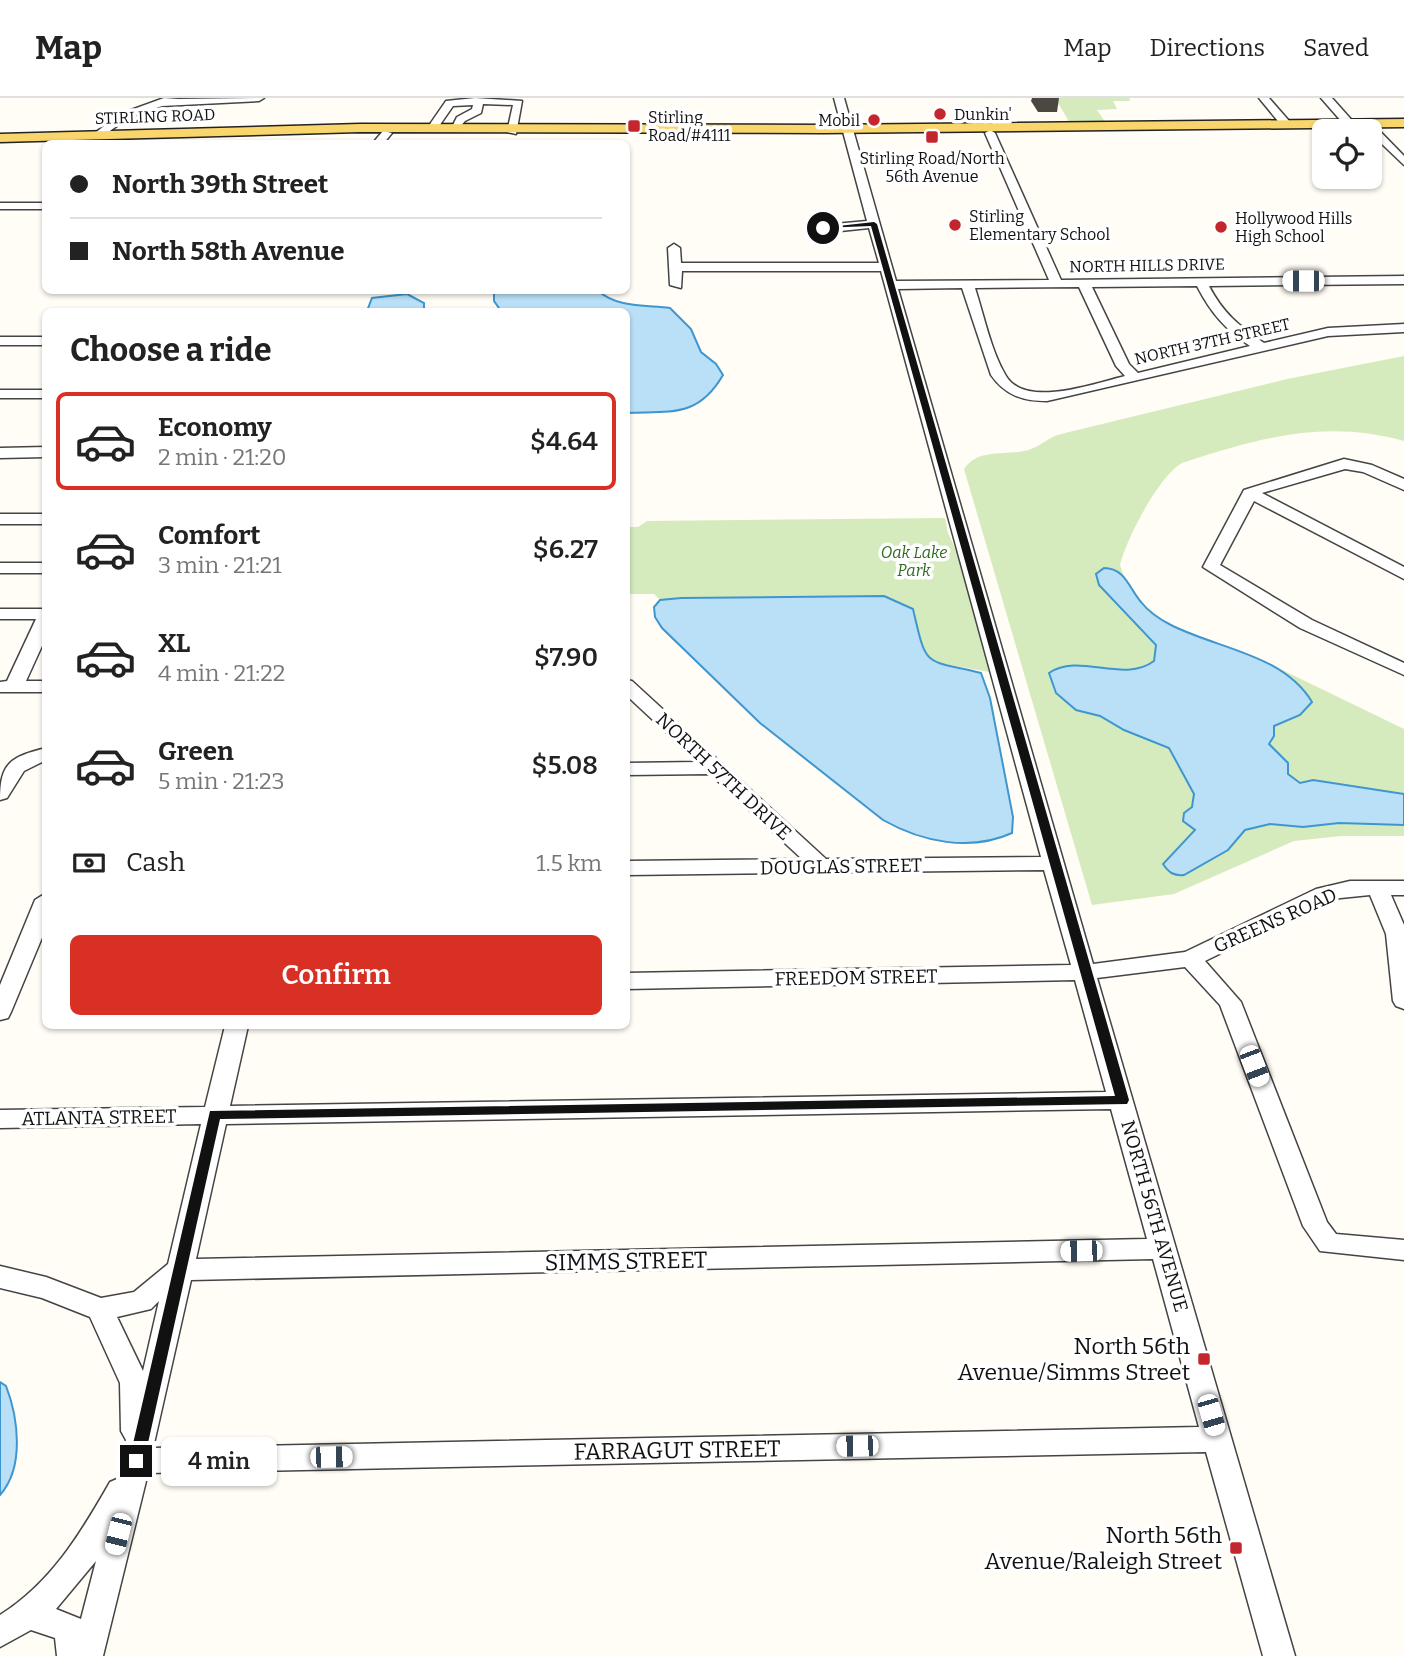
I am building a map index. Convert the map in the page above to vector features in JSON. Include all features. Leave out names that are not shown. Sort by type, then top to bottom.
[{"type":"main road","name":"STIRLING ROAD","points":[[850,131],[1312,125]]},
{"type":"main road","name":"STIRLING ROAD","points":[[1382,126],[1404,125]]},
{"type":"main road","name":"STIRLING ROAD","points":[[0,138],[433,127],[512,130],[990,133],[1312,127]]},
{"type":"main road","points":[[990,133],[1010,127]]},
{"type":"main road","name":"STIRLING ROAD","points":[[142,140],[382,138],[512,130]]},
{"type":"main road","points":[[166,139],[191,132]]},
{"type":"main road","name":"STIRLING ROAD","points":[[0,144],[42,144]]},
{"type":"street","points":[[96,136],[124,116],[174,98]]},
{"type":"street","points":[[163,103],[259,98]]},
{"type":"street","name":"NORTH 56TH AVENUE","points":[[839,98],[887,276],[1279,1656]]},
{"type":"street","points":[[1264,98],[1286,124]]},
{"type":"street","points":[[1325,98],[1351,119]]},
{"type":"street","points":[[457,127],[461,119],[477,111],[479,100]]},
{"type":"street","points":[[433,127],[450,103],[479,100],[517,101],[512,130]]},
{"type":"street","points":[[990,133],[1057,284]]},
{"type":"street","points":[[1382,144],[1404,162]]},
{"type":"street","points":[[0,206],[42,206]]},
{"type":"street","points":[[812,230],[874,224]]},
{"type":"street","points":[[674,248],[676,285]]},
{"type":"street","name":"NORTH HILLS DRIVE","points":[[675,267],[887,276],[967,284],[1404,280]]},
{"type":"street","points":[[1201,282],[1216,311],[1230,326],[1262,348]]},
{"type":"street","name":"NORTH 37TH STREET","points":[[967,284],[998,375],[1005,387],[1029,396],[1066,394],[1328,332],[1404,328]]},
{"type":"street","points":[[1084,284],[1123,366],[1133,377]]},
{"type":"street","points":[[0,341],[42,341]]},
{"type":"street","points":[[0,394],[42,394]]},
{"type":"street","points":[[0,453],[42,452]]},
{"type":"street","points":[[1404,485],[1355,464],[1345,464],[1251,493],[1212,567],[1306,624],[1404,670]]},
{"type":"street","points":[[1251,493],[1404,574]]},
{"type":"street","points":[[0,519],[42,519]]},
{"type":"street","points":[[0,568],[42,568]]},
{"type":"street","points":[[0,614],[42,616]]},
{"type":"street","points":[[7,687],[42,623]]},
{"type":"street","points":[[7,687],[42,686]]},
{"type":"street","name":"NORTH 57TH DRIVE","points":[[630,689],[821,866]]},
{"type":"street","points":[[0,794],[10,770],[24,760],[42,755]]},
{"type":"street","points":[[630,769],[713,768]]},
{"type":"street","name":"DOUGLAS STREET","points":[[630,869],[1055,863]]},
{"type":"street","points":[[1377,886],[1397,934],[1404,1001]]},
{"type":"street","name":"GREENS ROAD","points":[[1086,972],[1119,979],[1154,971],[1184,971],[1190,959],[1324,894],[1350,888],[1404,888]]},
{"type":"street","points":[[0,1012],[42,910]]},
{"type":"street","points":[[1190,959],[1230,1002],[1316,1226],[1329,1244],[1404,1250]]},
{"type":"street","name":"FREEDOM STREET","points":[[630,981],[1086,972]]},
{"type":"street","points":[[87,1656],[136,1461],[235,1029]]},
{"type":"street","name":"ATLANTA STREET","points":[[0,1119],[1122,1100]]},
{"type":"street","name":"SIMMS STREET","points":[[179,1270],[1163,1249]]},
{"type":"street","points":[[0,1277],[46,1288],[100,1309],[141,1301],[179,1270]]},
{"type":"street","points":[[0,1632],[31,1615],[86,1554],[136,1461],[134,1383],[100,1309]]},
{"type":"street","name":"FARRAGUT STREET","points":[[136,1461],[1217,1439]]},
{"type":"street","points":[[31,1615],[69,1629],[73,1656]]},
{"type":"green space","points":[[1055,98],[1129,98],[1130,101],[1113,101],[1117,109],[1097,110],[1106,123],[1070,123]]},
{"type":"green space","points":[[1404,356],[1404,441],[1346,432],[1292,434],[1238,446],[1182,463],[1154,494],[1129,540],[1120,565],[1144,605],[1170,625],[1270,664],[1404,729],[1404,836],[1341,836],[1294,841],[1174,894],[1092,905],[964,469],[978,457],[1031,449],[1061,434],[1287,379]]},
{"type":"green space","name":"Oak Lake Park","points":[[945,518],[948,533],[966,572],[995,673],[933,662],[923,652],[913,609],[884,596],[660,600],[654,594],[630,594],[630,527],[638,527],[647,521]]},
{"type":"water","points":[[407,294],[424,303],[424,308],[368,308],[372,298]]},
{"type":"water","points":[[494,294],[602,294],[622,303],[670,308],[691,329],[701,352],[716,364],[723,375],[704,399],[693,405],[670,411],[630,413],[630,308],[499,308],[494,301]]},
{"type":"water","points":[[1104,568],[1122,575],[1144,605],[1163,621],[1267,663],[1300,686],[1312,702],[1300,715],[1274,726],[1274,736],[1269,744],[1288,763],[1288,774],[1300,783],[1313,780],[1404,794],[1404,825],[1339,823],[1303,827],[1270,824],[1245,830],[1228,850],[1184,875],[1170,872],[1163,864],[1195,830],[1183,821],[1184,813],[1192,807],[1194,794],[1169,748],[1124,730],[1100,716],[1076,710],[1056,693],[1049,673],[1061,667],[1074,666],[1129,670],[1154,661],[1156,645],[1099,585],[1096,574]]},
{"type":"water","points":[[884,596],[913,609],[921,642],[930,658],[948,666],[981,673],[990,698],[1013,817],[1012,833],[980,842],[946,842],[914,834],[883,820],[760,723],[662,628],[655,617],[654,607],[660,600],[681,598]]},
{"type":"water","points":[[0,1382],[6,1386],[14,1412],[17,1442],[13,1471],[0,1495]]},
{"type":"place","name":"Dunkin'","points":[[940,114]]},
{"type":"place","name":"Mobil","points":[[874,120]]},
{"type":"place","name":"Stirling Road/#4111","points":[[634,126]]},
{"type":"place","name":"Stirling Road/North 56th Avenue","points":[[932,137]]},
{"type":"place","name":"Stirling Elementary School","points":[[955,225]]},
{"type":"place","name":"Hollywood Hills High School","points":[[1221,227]]},
{"type":"place","name":"North 56th Avenue/Simms Street","points":[[1204,1359]]},
{"type":"place","name":"North 56th Avenue/Raleigh Street","points":[[1236,1548]]},
{"type":"route","points":[[136,1461],[215,1115],[1122,1100],[981,611],[874,224],[823,228]]}]
